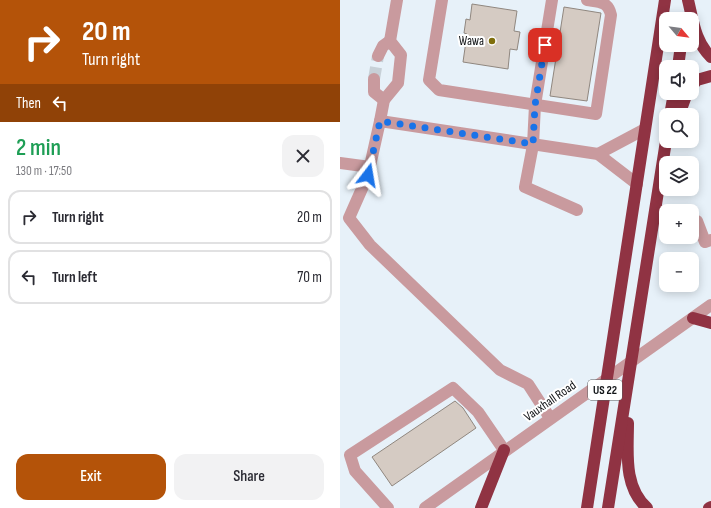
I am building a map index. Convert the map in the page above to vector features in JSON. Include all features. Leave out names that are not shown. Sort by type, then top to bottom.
[{"type":"highway","points":[[686,12],[688,0]]},
{"type":"highway","points":[[688,0],[697,38],[711,57]]},
{"type":"highway","name":"US 22","points":[[587,508],[637,184],[662,2]]},
{"type":"highway","points":[[699,79],[711,76]]},
{"type":"highway","name":"US 22","points":[[608,508],[659,222]]},
{"type":"highway","points":[[693,318],[711,323]]},
{"type":"highway","points":[[629,384],[629,473],[633,489],[647,508]]},
{"type":"highway","points":[[481,508],[504,450]]},
{"type":"street","points":[[378,56],[383,46],[390,41],[397,0]]},
{"type":"street","points":[[442,0],[429,80],[439,90],[596,114],[612,15],[610,7],[603,2],[587,0]]},
{"type":"street","points":[[552,0],[535,105],[533,144],[525,187],[576,210]]},
{"type":"street","points":[[390,41],[401,55],[398,83],[384,100],[370,167],[357,202],[349,218],[370,245],[500,370],[528,384],[550,418]]},
{"type":"street","points":[[374,79],[374,92],[384,100]]},
{"type":"street","points":[[380,121],[598,154],[637,184]]},
{"type":"street","points":[[598,154],[645,129]]},
{"type":"street","points":[[340,162],[370,167]]},
{"type":"street","points":[[699,226],[705,242],[711,240]]},
{"type":"street","name":"Vauxhall Road","points":[[425,508],[504,450],[711,305]]},
{"type":"street","points":[[388,508],[355,471],[350,454],[453,388],[478,412],[504,450]]},
{"type":"building","name":"Wawa","points":[[472,4],[517,11],[514,31],[520,32],[517,50],[510,49],[508,69],[463,62],[467,34],[464,33],[466,19],[470,20]]},
{"type":"building","points":[[564,7],[601,13],[587,101],[550,96]]},
{"type":"building","points":[[455,401],[463,408],[476,428],[392,486],[372,457]]},
{"type":"tunnel","points":[[374,79],[378,56]]},
{"type":"place","name":"Wawa","points":[[492,41]]},
{"type":"route","points":[[368,175],[380,121],[533,144],[535,105],[545,45]]}]
